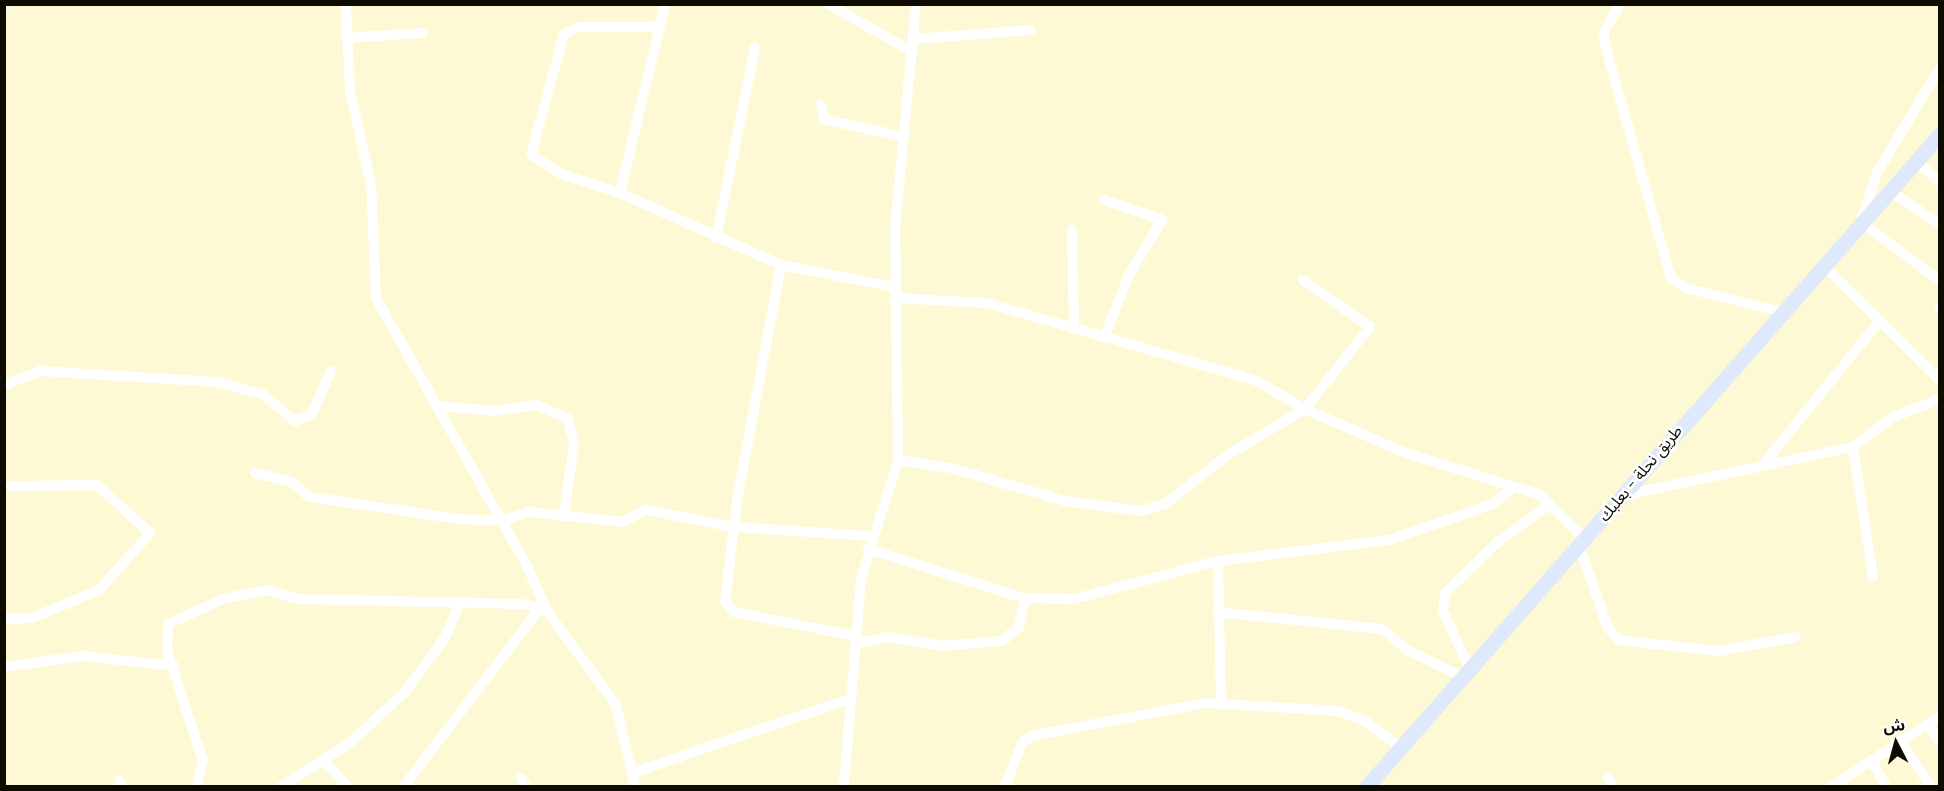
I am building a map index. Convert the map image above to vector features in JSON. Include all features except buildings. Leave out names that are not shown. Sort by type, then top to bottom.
[{"type":"street","points":[[346,4],[350,91],[371,184],[376,298],[502,521],[543,611],[616,705],[635,786]]},
{"type":"street","points":[[620,193],[665,4]]},
{"type":"street","points":[[828,4],[912,52]]},
{"type":"street","points":[[844,786],[855,640],[870,536],[898,460],[894,293],[897,189],[916,4]]},
{"type":"street","points":[[1620,4],[1604,32],[1605,45],[1671,278],[1686,288],[1782,312]]},
{"type":"street","points":[[658,27],[567,31],[533,134],[531,155],[538,161],[620,193],[716,238],[781,265],[894,293],[969,300],[1257,381],[1305,409],[1403,452],[1540,495],[1582,542],[1607,626],[1618,640],[1719,651],[1796,637]]},
{"type":"street","points":[[914,39],[1031,30]]},
{"type":"street","points":[[346,38],[423,33]]},
{"type":"street","points":[[716,238],[755,48]]},
{"type":"street","points":[[1940,68],[1878,173],[1861,222],[1940,280]]},
{"type":"street","points":[[821,105],[824,120],[904,137]]},
{"type":"street","name":"طريق نحلة - بعلبك","points":[[1367,786],[1626,495],[1633,478],[1940,134]]},
{"type":"street","points":[[1916,161],[1940,182]]},
{"type":"street","points":[[1890,191],[1940,225]]},
{"type":"street","points":[[1104,200],[1162,220],[1129,275],[1104,338]]},
{"type":"street","points":[[1072,230],[1074,329]]},
{"type":"street","points":[[781,265],[734,527],[727,609],[855,640],[887,637],[942,646],[1002,641],[1019,627],[1025,599]]},
{"type":"street","points":[[1823,265],[1940,380]]},
{"type":"street","points":[[898,460],[951,468],[1065,501],[1140,511],[1165,504],[1229,454],[1305,409],[1370,327],[1303,279]]},
{"type":"street","points":[[1764,463],[1880,321]]},
{"type":"street","points":[[4,385],[41,371],[217,382],[262,394],[295,421],[312,414],[331,371]]},
{"type":"street","points":[[1626,495],[1764,463],[1853,447],[1893,417],[1940,399]]},
{"type":"street","points":[[436,406],[494,411],[536,405],[567,418],[574,443],[564,514]]},
{"type":"street","points":[[1853,447],[1874,576]]},
{"type":"street","points":[[255,473],[292,482],[299,494],[370,510],[502,521],[529,512],[623,522],[646,510],[734,527],[870,536]]},
{"type":"street","points":[[4,619],[32,618],[99,590],[150,533],[97,485],[11,486]]},
{"type":"street","points":[[868,549],[1025,599],[1105,593],[1218,561],[1389,540],[1493,504],[1513,488]]},
{"type":"street","points":[[1468,675],[1443,611],[1445,593],[1498,542],[1550,504]]},
{"type":"street","points":[[1218,561],[1217,612],[1221,702]]},
{"type":"street","points":[[197,786],[203,761],[174,666],[166,627],[223,598],[266,590],[297,599],[458,606],[523,603],[543,611]]},
{"type":"street","points":[[282,786],[351,742],[406,691],[446,636],[458,606]]},
{"type":"street","points":[[404,786],[543,611]]},
{"type":"street","points":[[1217,612],[1382,629],[1407,650],[1468,675]]},
{"type":"street","points":[[4,667],[82,656],[174,666]]},
{"type":"street","points":[[632,773],[852,698]]},
{"type":"street","points":[[1005,786],[1022,743],[1031,736],[1138,713],[1221,702],[1339,711],[1365,721],[1401,748]]},
{"type":"street","points":[[1833,786],[1873,763],[1901,741],[1940,716]]},
{"type":"street","points":[[1927,724],[1940,741]]},
{"type":"street","points":[[1901,741],[1930,786]]},
{"type":"street","points":[[323,760],[346,786]]},
{"type":"street","points":[[1873,763],[1886,786]]}]
